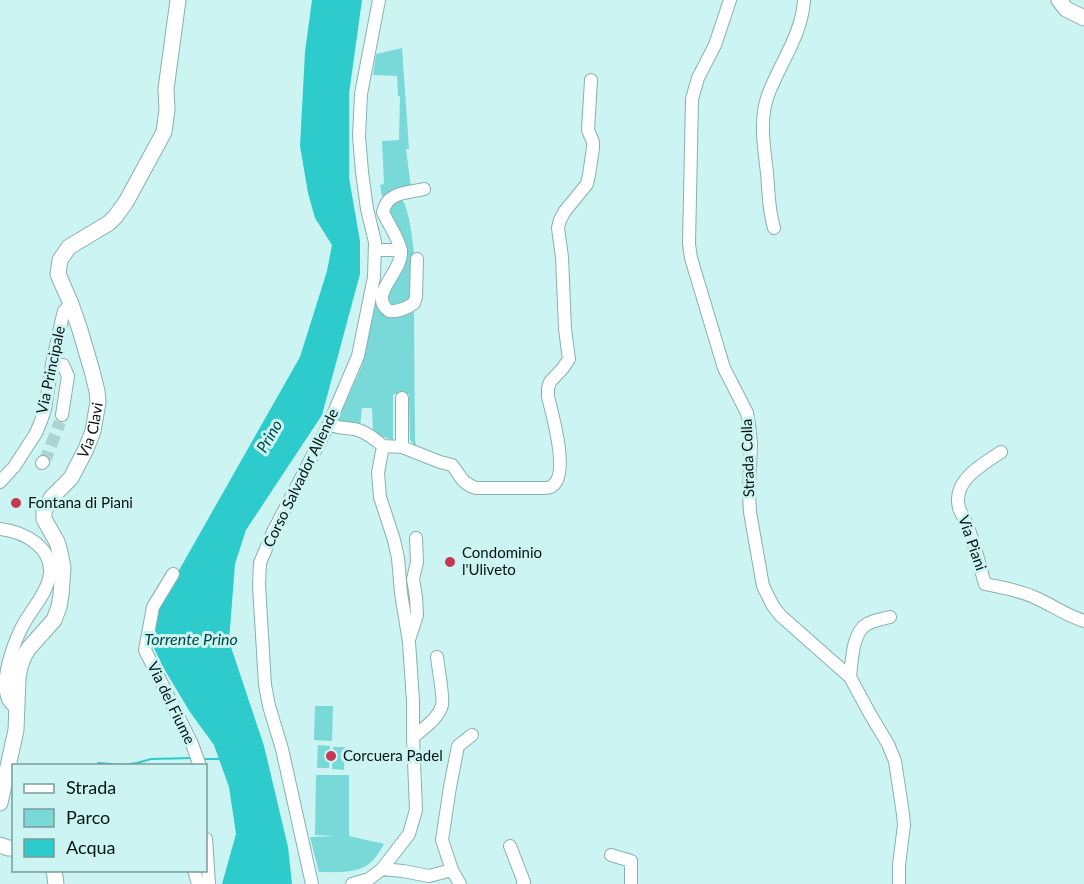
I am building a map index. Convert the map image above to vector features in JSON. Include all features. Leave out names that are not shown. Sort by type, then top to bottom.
[{"type":"main road","name":"Via Clavi","points":[[0,803],[16,730],[18,678],[24,656],[54,620],[63,585],[60,552],[44,519],[44,512],[52,497],[71,478],[86,449],[93,431],[98,402],[92,371],[71,304],[58,274],[60,260],[69,247],[115,218],[164,132],[167,110],[166,89],[178,0]]},
{"type":"main road","points":[[1059,0],[1066,9],[1084,18]]},
{"type":"street","name":"Corso Salvador Allende","points":[[314,883],[265,685],[259,585],[260,562],[328,424],[358,356],[374,277],[375,250],[366,200],[359,136],[361,94],[379,0]]},
{"type":"street","name":"Strada Colla","points":[[730,0],[715,45],[698,78],[692,99],[689,228],[691,258],[724,368],[747,412],[751,444],[750,512],[763,586],[772,606],[850,677],[888,744],[895,762],[904,825],[899,884]]},
{"type":"street","points":[[774,228],[769,207],[765,161],[763,124],[765,107],[799,27],[804,0]]},
{"type":"street","points":[[328,424],[333,427],[357,430],[372,437],[383,446],[402,447],[452,465],[460,479],[476,488],[543,488],[551,487],[556,482],[560,452],[548,388],[550,382],[569,359],[558,228],[565,211],[587,184],[593,148],[588,130],[591,81]]},
{"type":"street","points":[[417,259],[414,303],[395,312],[389,311],[382,304],[381,299],[398,266],[401,250],[383,212],[385,205],[390,198],[424,189]]},
{"type":"street","points":[[375,250],[401,250]]},
{"type":"street","name":"Via Principale","points":[[0,482],[12,469],[36,433],[45,409],[64,311],[71,304]]},
{"type":"street","points":[[52,364],[63,365],[68,376],[61,419]]},
{"type":"street","points":[[402,398],[402,447]]},
{"type":"street","points":[[352,884],[369,879],[382,869],[410,834],[416,810],[409,642],[398,558],[380,497],[378,473],[383,446]]},
{"type":"street","name":"Via Piani","points":[[1001,452],[967,477],[958,497],[961,513],[967,523],[986,584],[1016,590],[1084,621]]},
{"type":"street","points":[[0,529],[12,531],[33,540],[41,547],[49,565],[50,577],[46,588],[22,627],[11,654],[5,680],[8,700],[17,709]]},
{"type":"street","points":[[409,642],[417,615],[413,579],[417,562],[416,538]]},
{"type":"street","name":"Via del Fiume","points":[[173,573],[153,607],[146,650],[200,764]]},
{"type":"street","points":[[850,677],[854,649],[861,628],[868,623],[890,617]]},
{"type":"street","points":[[413,737],[428,725],[442,705],[437,657]]},
{"type":"street","points":[[460,884],[452,870],[442,840],[458,746],[472,735]]},
{"type":"street","points":[[510,846],[523,884]]},
{"type":"street","points":[[207,854],[209,884]]},
{"type":"street","points":[[611,855],[631,861],[631,884]]},
{"type":"street","points":[[382,869],[402,870],[429,876],[452,870]]},
{"type":"green space","points":[[402,48],[409,149],[406,149],[411,188],[390,192],[382,197],[380,185],[384,184],[382,141],[399,140],[400,96],[398,96],[397,76],[373,75],[376,54]]},
{"type":"green space","points":[[401,198],[412,234],[414,255],[411,256],[409,302],[395,308],[385,299],[402,267],[387,210]]},
{"type":"green space","points":[[375,301],[379,307],[414,309],[415,439],[419,450],[410,440],[409,394],[393,394],[393,440],[373,431],[372,408],[362,408],[360,426],[339,420],[362,366]]},
{"type":"green space","points":[[315,706],[333,706],[332,741],[314,740]]},
{"type":"green space","points":[[318,745],[330,746],[329,768],[317,768]]},
{"type":"green space","points":[[333,747],[345,747],[344,770],[332,769]]},
{"type":"green space","points":[[316,775],[349,775],[349,836],[384,844],[374,859],[365,867],[346,872],[319,872],[310,837],[336,836],[315,835]]},
{"type":"water","name":"Torrente Prino","points":[[312,0],[362,0],[349,94],[349,178],[360,241],[360,274],[322,415],[246,530],[235,564],[229,641],[264,746],[288,847],[292,884],[222,884],[236,834],[229,787],[214,745],[190,712],[152,644],[161,602],[300,357],[327,271],[332,245],[315,218],[300,146],[305,52]]},
{"type":"waterway","points":[[130,764],[151,759],[193,758]]},
{"type":"waterway","points":[[204,759],[222,759]]},
{"type":"waterway","points":[[98,763],[111,764]]},
{"type":"tunnel","points":[[43,462],[60,422]]},
{"type":"place","name":"Fontana di Piani","points":[[16,503]]},
{"type":"place","name":"Condominio l'Uliveto","points":[[450,562]]},
{"type":"place","name":"Corcuera Padel","points":[[331,756]]},
{"type":"water label","name":"Prino","points":[[269,436]]}]
